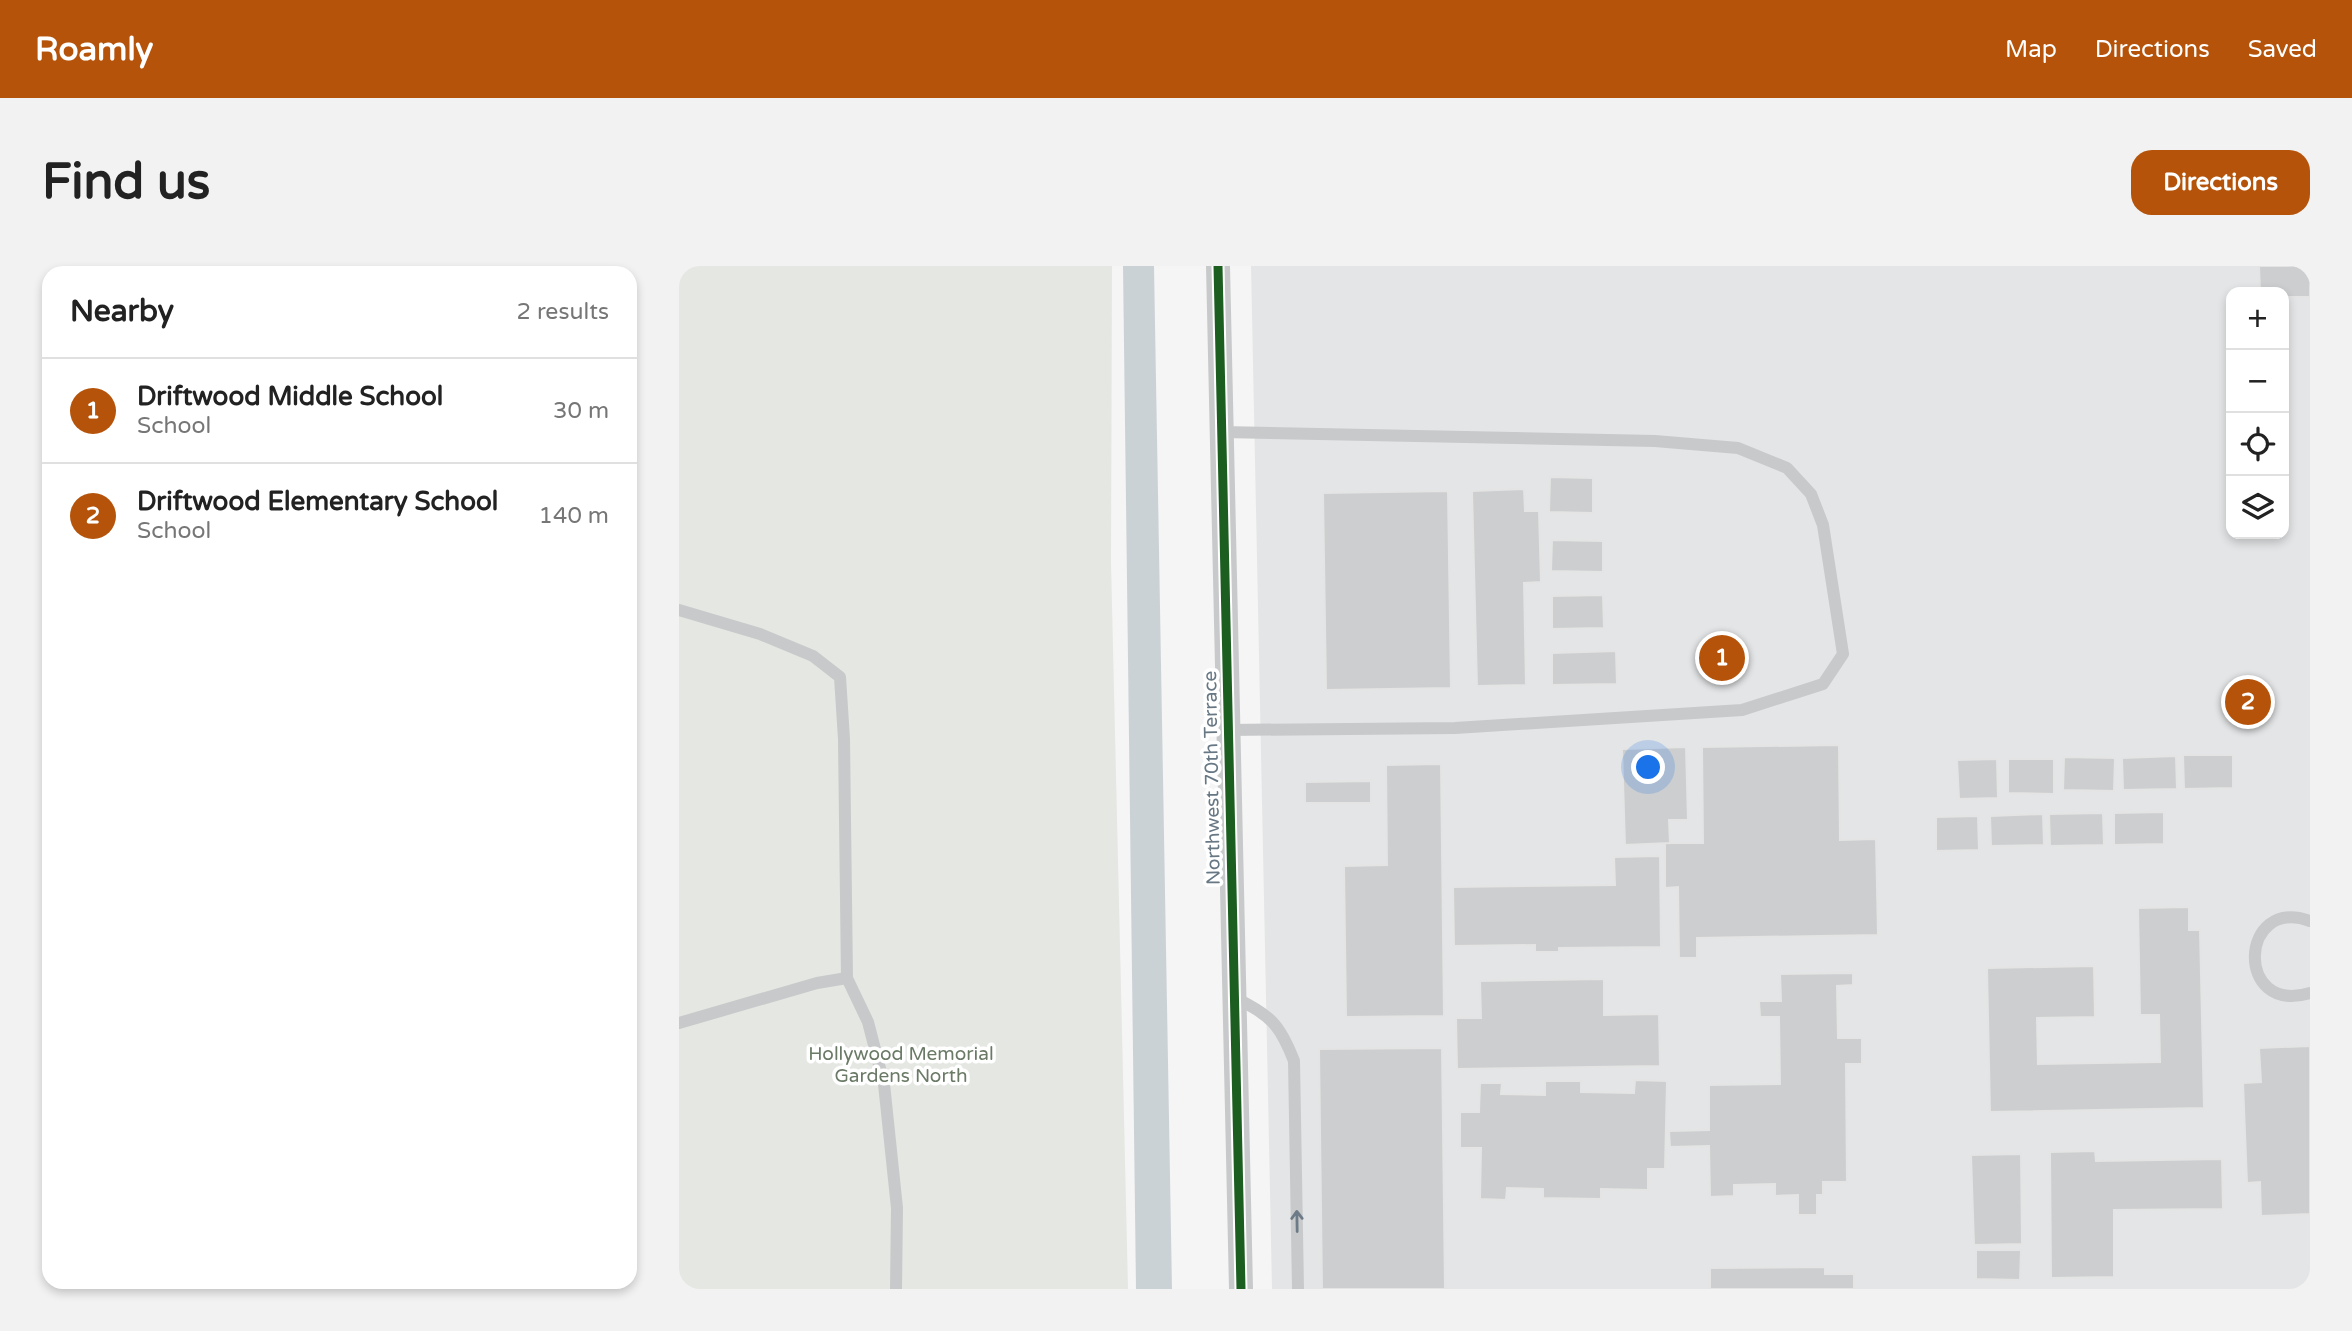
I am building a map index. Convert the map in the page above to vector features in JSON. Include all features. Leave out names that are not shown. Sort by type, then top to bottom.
[{"type":"street","name":"Northwest 70th Terrace","points":[[1218,266],[1241,1289]]},
{"type":"lane","points":[[1222,432],[1655,441],[1738,448],[1787,468],[1811,494],[1823,525],[1843,654],[1823,684],[1742,710],[1455,729],[1228,730]]},
{"type":"lane","points":[[679,610],[760,634],[813,656],[840,677],[848,978],[868,1022],[884,1084],[897,1208],[895,1289]]},
{"type":"lane","points":[[2310,921],[2288,917],[2276,920],[2258,938],[2254,950],[2257,974],[2265,985],[2275,992],[2299,996],[2310,993]]},
{"type":"lane","points":[[679,1023],[817,983],[848,978]]},
{"type":"lane","points":[[1234,997],[1266,1014],[1284,1035],[1294,1061],[1298,1289]]},
{"type":"shaded area","points":[[1123,266],[1154,266],[1172,1289],[1136,1289]]},
{"type":"shaded area","points":[[1251,266],[2310,266],[2310,1289],[1272,1289]]},
{"type":"green space","name":"Hollywood Memorial Gardens North","points":[[679,266],[1112,266],[1111,562],[1128,1289],[679,1289]]},
{"type":"building","points":[[2259,266],[2310,266],[2310,297],[2289,297],[2289,287],[2260,287]]},
{"type":"building","points":[[1550,477],[1593,478],[1593,513],[1549,512]]},
{"type":"building","points":[[1524,489],[1525,511],[1539,511],[1541,582],[1524,583],[1526,685],[1477,686],[1472,491]]},
{"type":"building","points":[[1448,491],[1451,688],[1326,690],[1323,493]]},
{"type":"building","points":[[1552,540],[1603,541],[1603,572],[1551,571]]},
{"type":"building","points":[[1603,595],[1604,628],[1552,629],[1552,596]]},
{"type":"building","points":[[1616,651],[1617,684],[1552,685],[1552,653]]},
{"type":"building","points":[[1839,745],[1840,840],[1876,839],[1878,935],[1697,938],[1697,958],[1679,958],[1678,887],[1665,888],[1665,843],[1703,843],[1702,747]]},
{"type":"building","points":[[1686,747],[1688,820],[1669,820],[1670,843],[1625,845],[1622,749]]},
{"type":"building","points":[[2183,755],[2233,755],[2233,788],[2184,789]]},
{"type":"building","points":[[2176,756],[2177,789],[2123,790],[2122,758]]},
{"type":"building","points":[[2064,757],[2115,758],[2114,791],[2063,790]]},
{"type":"building","points":[[1997,759],[1998,798],[1959,799],[1957,760]]},
{"type":"building","points":[[2008,759],[2054,759],[2054,794],[2008,793]]},
{"type":"building","points":[[1441,764],[1444,1016],[1346,1017],[1344,866],[1387,865],[1386,765]]},
{"type":"building","points":[[1371,781],[1371,803],[1305,803],[1305,782]]},
{"type":"building","points":[[2164,812],[2164,844],[2114,845],[2114,813]]},
{"type":"building","points":[[2103,813],[2104,845],[2050,846],[2049,814]]},
{"type":"building","points":[[2043,814],[2044,845],[1991,846],[1990,816]]},
{"type":"building","points":[[1978,816],[1979,850],[1936,851],[1936,817]]},
{"type":"building","points":[[1660,856],[1661,947],[1559,948],[1559,952],[1535,952],[1535,945],[1454,946],[1453,887],[1615,885],[1614,857]]},
{"type":"building","points":[[2189,907],[2189,930],[2200,930],[2204,1108],[1990,1112],[1987,968],[2094,966],[2095,1017],[2037,1018],[2038,1064],[2160,1062],[2159,1015],[2140,1015],[2138,908]]},
{"type":"building","points":[[1853,973],[1853,985],[1837,986],[1838,1038],[1862,1038],[1862,1064],[1846,1064],[1847,1182],[1823,1182],[1823,1195],[1817,1195],[1817,1215],[1798,1215],[1798,1195],[1775,1196],[1775,1184],[1734,1185],[1734,1196],[1710,1197],[1709,1146],[1670,1147],[1669,1131],[1709,1130],[1709,1085],[1780,1084],[1779,1017],[1760,1017],[1759,1001],[1781,1001],[1780,974]]},
{"type":"building","points":[[1604,979],[1604,1015],[1659,1014],[1660,1066],[1457,1069],[1456,1018],[1481,1018],[1480,981]]},
{"type":"building","points":[[2310,1046],[2310,1214],[2261,1216],[2260,1182],[2247,1183],[2243,1083],[2261,1082],[2259,1048]]},
{"type":"building","points":[[1442,1048],[1445,1289],[1322,1289],[1319,1049]]},
{"type":"building","points":[[1635,1080],[1667,1081],[1665,1169],[1648,1169],[1648,1190],[1601,1189],[1601,1199],[1543,1198],[1543,1189],[1507,1188],[1506,1200],[1480,1199],[1481,1148],[1460,1148],[1460,1112],[1479,1112],[1480,1083],[1502,1083],[1501,1094],[1545,1095],[1545,1081],[1581,1081],[1581,1092],[1634,1093]]},
{"type":"building","points":[[2095,1151],[2096,1161],[2222,1159],[2223,1209],[2114,1210],[2114,1277],[2051,1278],[2050,1152]]},
{"type":"building","points":[[2021,1154],[2022,1244],[1974,1245],[1971,1155]]},
{"type":"building","points":[[1976,1250],[2021,1250],[2020,1280],[1976,1279]]},
{"type":"building","points":[[1825,1267],[1825,1274],[1854,1274],[1854,1289],[1710,1289],[1710,1268]]},
{"type":"cycle path","points":[[1218,266],[1241,1289]]},
{"type":"place","name":"Driftwood Middle School","points":[[1722,658]]},
{"type":"place","name":"Driftwood Elementary School","points":[[2248,702]]}]
